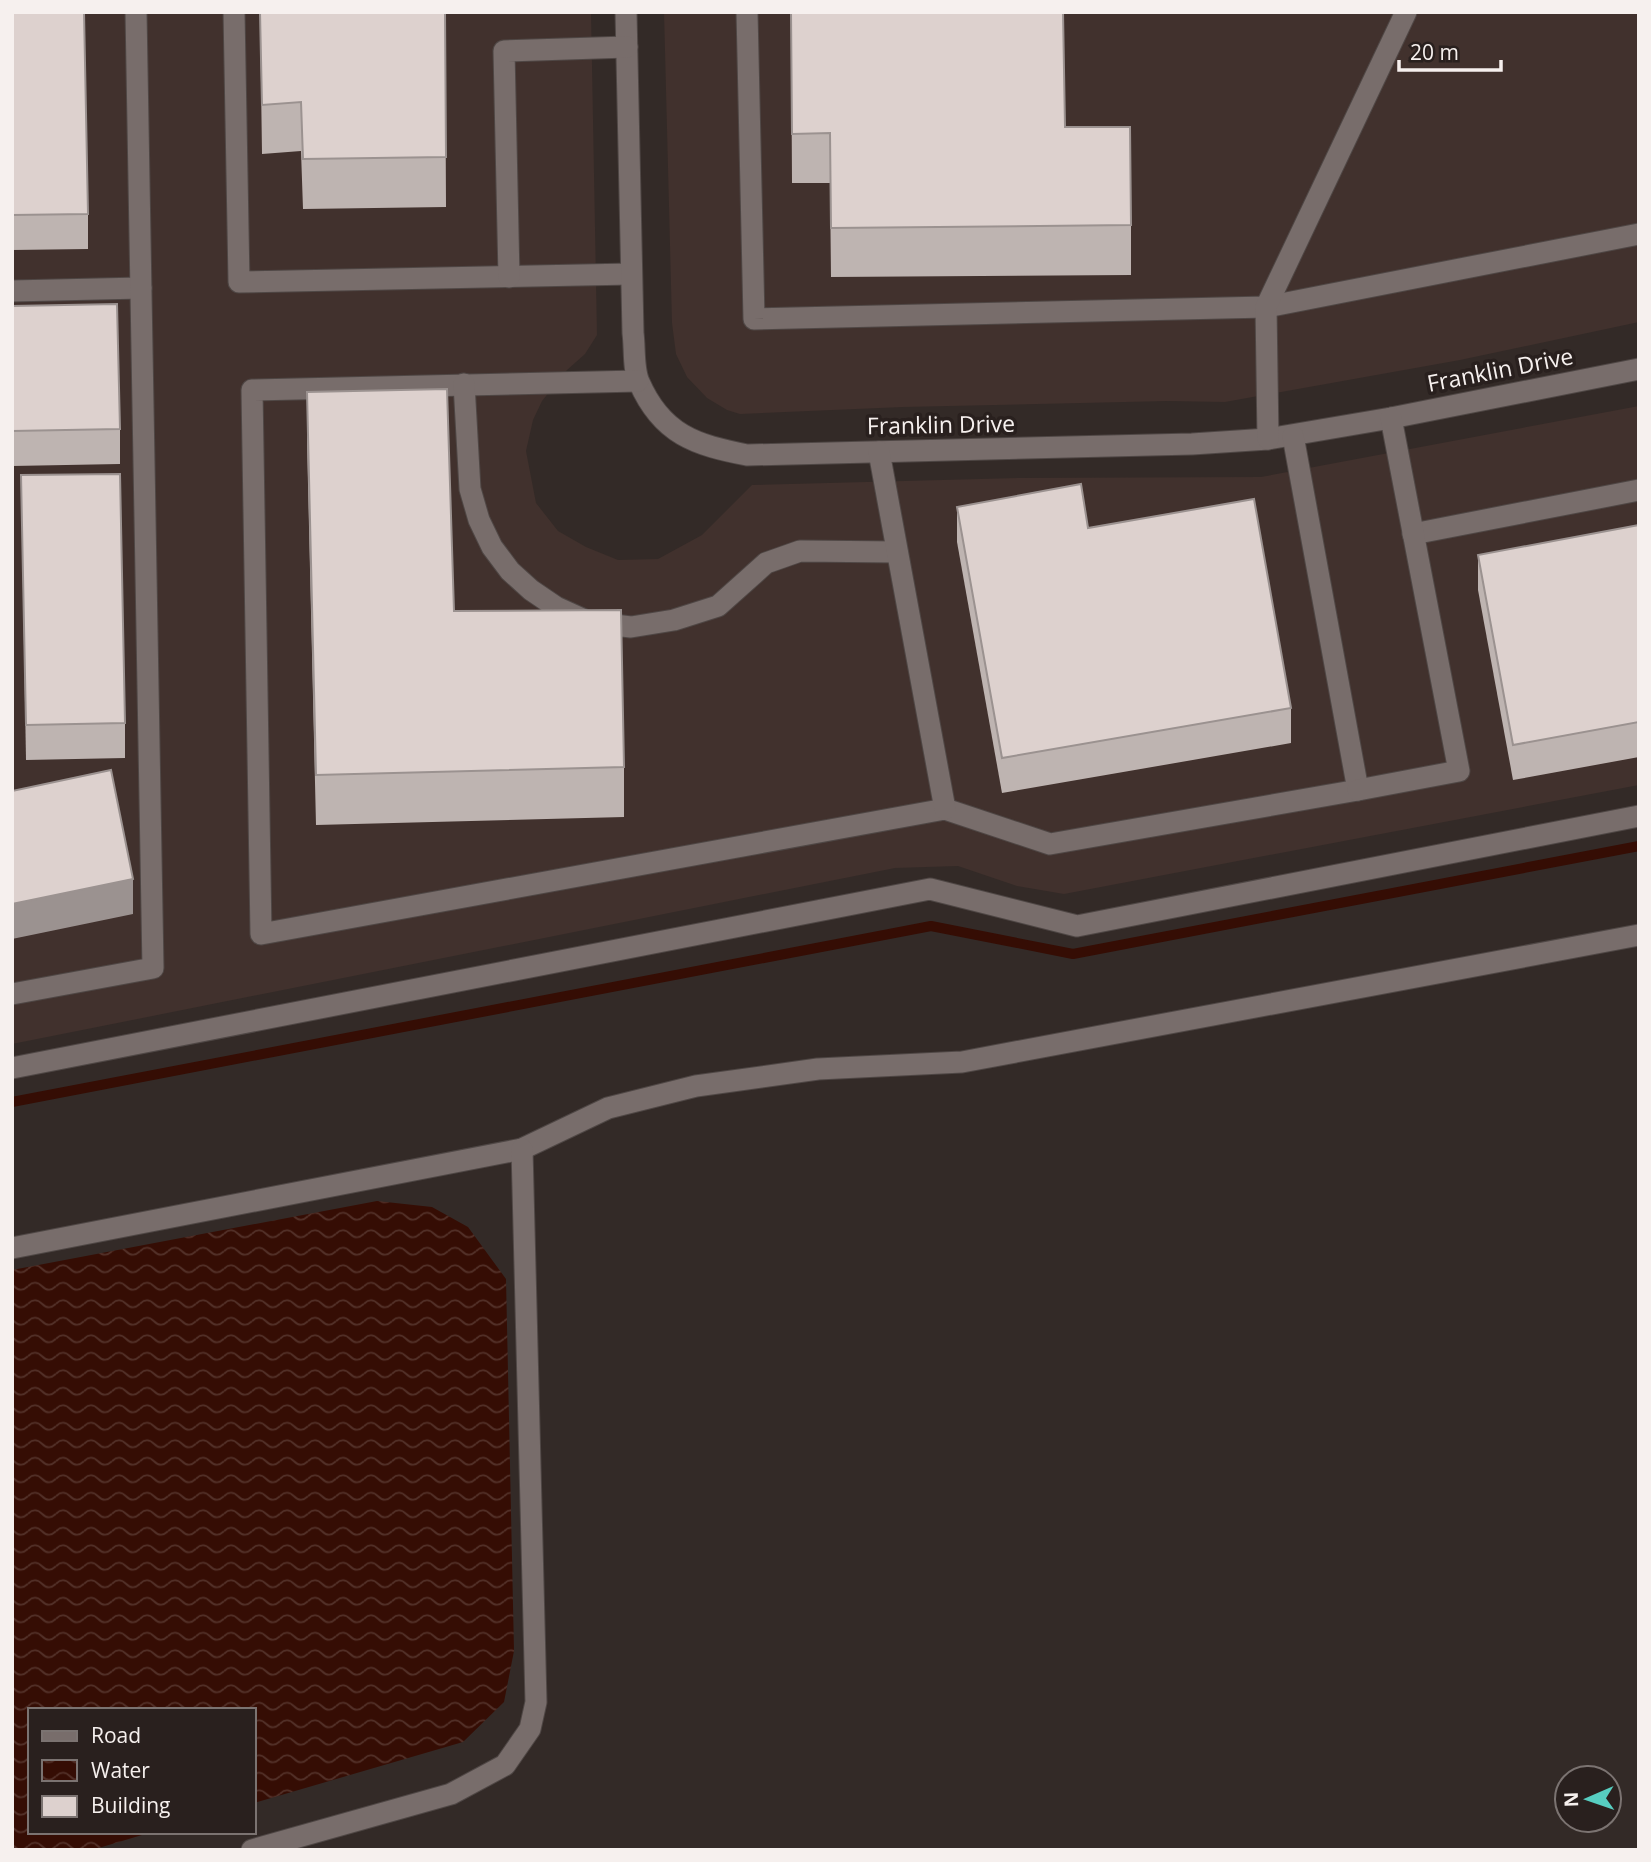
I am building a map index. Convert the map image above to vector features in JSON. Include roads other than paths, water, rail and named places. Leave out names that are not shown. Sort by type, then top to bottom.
[{"type":"street","points":[[12,994],[153,968],[136,12]]},
{"type":"street","points":[[234,12],[239,282],[631,274]]},
{"type":"street","name":"Franklin Drive","points":[[626,12],[631,274],[638,380],[660,416],[685,438],[713,448],[747,455],[1192,444],[1268,439],[1391,418],[1639,369]]},
{"type":"street","points":[[747,12],[754,319],[1266,307],[1639,234]]},
{"type":"street","points":[[1268,439],[1266,307],[1406,12]]},
{"type":"street","points":[[509,276],[503,51],[627,47]]},
{"type":"street","points":[[12,291],[141,288]]},
{"type":"street","points":[[638,380],[252,390],[261,934],[945,810],[1050,844],[1459,771],[1391,418]]},
{"type":"street","points":[[464,384],[470,489],[479,520],[492,547],[510,571],[531,590],[556,607],[589,622],[631,627],[674,620],[718,606],[766,563],[800,551],[897,552]]},
{"type":"street","points":[[1293,436],[1359,790]]},
{"type":"street","points":[[879,452],[945,810]]},
{"type":"street","points":[[1413,534],[1639,490]]},
{"type":"street","points":[[12,1068],[930,889],[1077,926],[1639,816]]},
{"type":"street","points":[[12,1248],[522,1149],[608,1108],[696,1086],[818,1069],[962,1062],[1639,935]]},
{"type":"street","points":[[252,1850],[451,1794],[505,1765],[530,1729],[536,1702],[522,1149]]},
{"type":"water","points":[[377,1201],[432,1207],[468,1227],[506,1279],[514,1651],[504,1702],[463,1742],[256,1802],[256,1708],[28,1708],[28,1834],[145,1834],[92,1850],[12,1850],[12,1270]]},
{"type":"waterway","points":[[12,1102],[931,926],[1073,954],[1639,846]]}]
